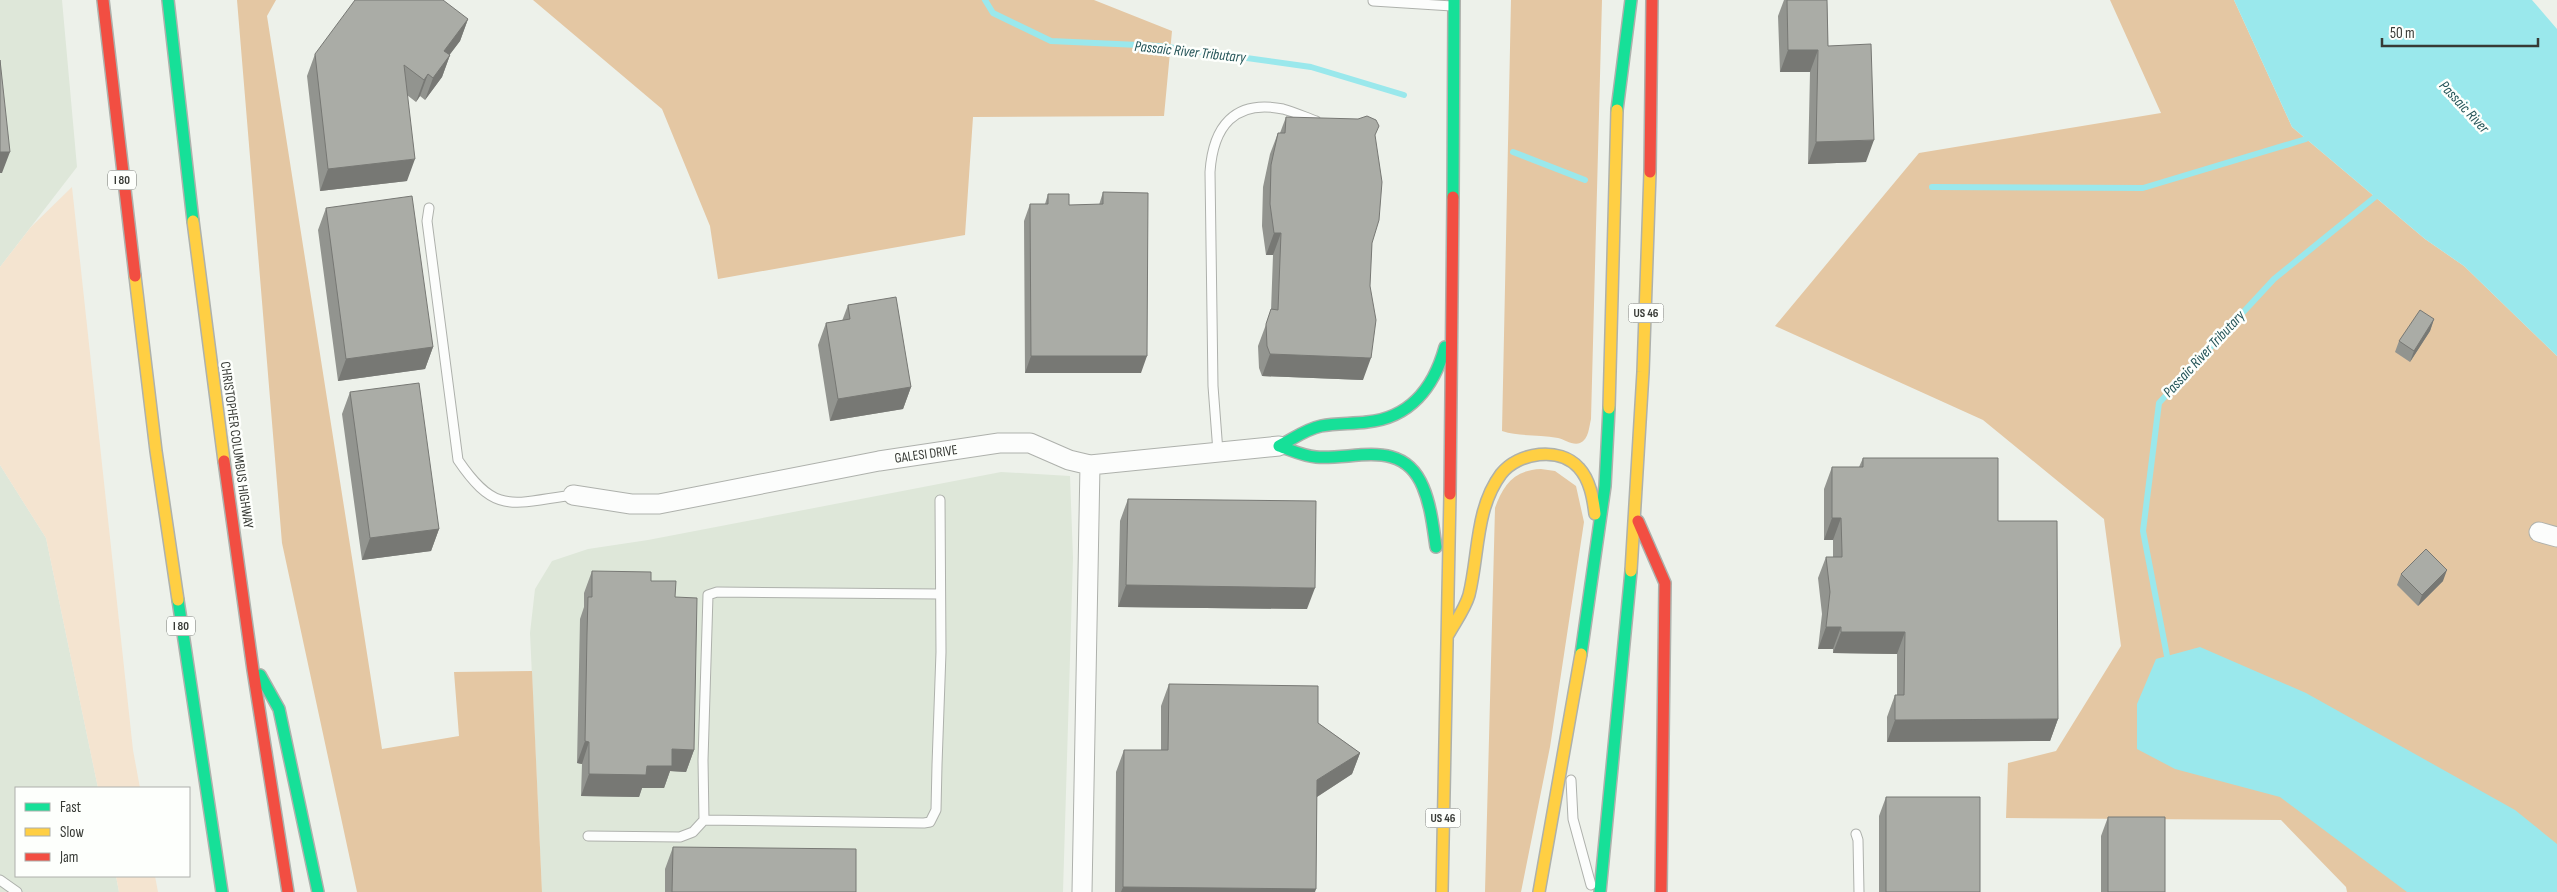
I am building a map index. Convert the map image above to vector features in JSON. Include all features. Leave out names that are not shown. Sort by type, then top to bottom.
[{"type":"highway","name":"I 80","points":[[103,0],[136,299],[156,451],[222,892]]},
{"type":"highway","name":"CHRISTOPHER COLUMBUS HIGHWAY","points":[[168,0],[197,257],[252,661],[288,892]]},
{"type":"highway","points":[[1539,892],[1586,628],[1605,486],[1616,114],[1630,0]]},
{"type":"highway","name":"US 46","points":[[1600,892],[1623,684],[1636,517],[1648,278],[1652,109],[1652,0]]},
{"type":"highway","name":"US 46","points":[[1442,892],[1446,597],[1453,309],[1454,3]]},
{"type":"highway","points":[[1279,446],[1318,427],[1379,421],[1406,410],[1427,390],[1437,375],[1453,309]]},
{"type":"highway","points":[[1279,446],[1315,457],[1386,455],[1402,459],[1413,468],[1426,496],[1446,597]]},
{"type":"highway","points":[[1446,637],[1468,596],[1480,531],[1492,488],[1501,473],[1513,463],[1528,456],[1544,454],[1558,456],[1574,462],[1585,475],[1592,489],[1597,536]]},
{"type":"highway","points":[[1636,517],[1665,584],[1661,892]]},
{"type":"highway","points":[[252,661],[279,709],[318,892]]},
{"type":"street","name":"GALESI DRIVE","points":[[572,494],[631,504],[659,504],[879,461],[999,443],[1030,443],[1069,460],[1090,465],[1279,446]]},
{"type":"street","points":[[1082,892],[1090,465]]},
{"type":"lane","points":[[1374,1],[1454,3]]},
{"type":"lane","points":[[1218,452],[1212,386],[1210,172],[1213,143],[1229,119],[1257,108],[1285,110],[1315,121],[1325,121]]},
{"type":"lane","points":[[429,208],[427,221],[458,460],[472,481],[488,496],[508,503],[572,494]]},
{"type":"lane","points":[[704,820],[930,822],[936,810],[940,500]]},
{"type":"lane","points":[[588,836],[680,837],[693,832],[704,820],[703,760],[708,595],[717,592],[940,594]]},
{"type":"lane","points":[[1570,725],[1572,819],[1593,892]]},
{"type":"lane","points":[[1856,834],[1858,840],[1859,892]]},
{"type":"lane","points":[[4,883],[17,892]]},
{"type":"shaded area","points":[[0,0],[62,0],[77,167],[0,267]]},
{"type":"shaded area","points":[[237,0],[276,0],[267,16],[382,749],[459,736],[454,672],[532,671],[542,892],[357,892],[282,543]]},
{"type":"shaded area","points":[[533,0],[1094,0],[1172,31],[1164,116],[973,117],[965,235],[718,279],[710,226],[662,109]]},
{"type":"shaded area","points":[[1511,0],[1602,0],[1591,419],[1587,436],[1577,444],[1551,437],[1502,431]]},
{"type":"shaded area","points":[[2110,0],[2234,0],[2292,127],[2425,239],[2464,266],[2557,356],[2557,892],[2347,892],[2346,887],[2281,820],[2006,818],[2008,763],[2056,751],[2121,646],[2104,519],[1983,420],[1775,326],[1919,153],[2161,113]]},
{"type":"shaded area","points":[[72,187],[133,750],[140,787],[98,787],[46,538],[0,465],[0,267],[31,227]]},
{"type":"shaded area","points":[[0,465],[46,538],[98,787],[15,787],[15,877],[116,877],[119,892],[0,892]]},
{"type":"shaded area","points":[[1541,469],[1555,471],[1576,486],[1584,522],[1550,747],[1521,892],[1485,892],[1495,508],[1502,492],[1511,480],[1524,472]]},
{"type":"shaded area","points":[[1001,472],[1070,476],[1073,558],[1063,892],[542,892],[530,633],[535,589],[552,561],[588,549],[648,540]]},
{"type":"shaded area","points":[[116,877],[155,877],[158,892],[119,892]]},
{"type":"water","name":"Passaic River","points":[[2234,0],[2532,0],[2557,29],[2557,356],[2464,266],[2425,239],[2292,127]]},
{"type":"water","points":[[2200,647],[2306,693],[2515,810],[2557,844],[2557,892],[2407,892],[2280,797],[2175,769],[2137,749],[2137,704],[2156,659]]},
{"type":"building","points":[[355,0],[443,0],[468,19],[444,51],[450,55],[433,78],[428,74],[424,80],[404,65],[415,159],[328,169],[315,54]]},
{"type":"building","points":[[1787,0],[1827,0],[1828,46],[1871,44],[1874,140],[1816,142],[1818,50],[1788,50]]},
{"type":"building","points":[[0,60],[10,152],[0,152]]},
{"type":"building","points":[[1367,116],[1376,120],[1379,126],[1375,135],[1382,182],[1379,220],[1372,243],[1370,286],[1376,320],[1371,358],[1270,354],[1267,346],[1266,324],[1271,309],[1278,310],[1281,233],[1274,233],[1270,204],[1271,165],[1278,133],[1285,133],[1286,117],[1358,119]]},
{"type":"building","points":[[1103,192],[1148,193],[1147,356],[1031,356],[1030,204],[1048,204],[1048,194],[1069,194],[1069,205],[1103,204]]},
{"type":"building","points":[[412,196],[433,347],[346,359],[326,208]]},
{"type":"building","points":[[896,297],[911,387],[838,399],[826,323],[850,319],[848,305]]},
{"type":"building","points":[[2420,310],[2434,319],[2414,351],[2399,341]]},
{"type":"building","points":[[419,383],[439,529],[370,538],[350,392]]},
{"type":"building","points":[[1863,458],[1998,458],[1998,521],[2057,521],[2058,719],[1895,720],[1895,695],[1904,695],[1905,632],[1841,632],[1841,627],[1826,627],[1830,592],[1826,557],[1842,557],[1841,518],[1832,518],[1832,467],[1863,467]]},
{"type":"building","points":[[1128,499],[1316,501],[1315,588],[1126,585]]},
{"type":"building","points":[[2426,549],[2447,570],[2422,595],[2401,574]]},
{"type":"building","points":[[592,571],[651,572],[651,581],[676,581],[675,597],[697,598],[694,750],[672,749],[672,766],[647,766],[646,775],[589,774],[589,742],[585,741],[588,597],[592,597]]},
{"type":"building","points":[[1169,684],[1318,686],[1318,723],[1360,753],[1317,780],[1316,889],[1123,887],[1124,750],[1168,750]]},
{"type":"building","points":[[1886,797],[1980,797],[1980,892],[1886,892]]},
{"type":"building","points":[[2108,817],[2165,817],[2165,892],[2108,892]]},
{"type":"building","points":[[673,847],[856,849],[856,892],[672,892]]},
{"type":"waterway","name":"Passaic River Tributary","points":[[985,0],[993,13],[1051,41],[1160,46],[1311,67],[1404,95]]},
{"type":"waterway","name":"Passaic River Tributary","points":[[1932,187],[2143,188],[2306,139]]},
{"type":"waterway","name":"Passaic River Tributary","points":[[1513,152],[1585,180]]},
{"type":"waterway","name":"Passaic River Tributary","points":[[2167,656],[2143,531],[2159,403],[2274,279],[2375,197]]},
{"type":"traffic: fast","points":[[168,0],[193,221]]},
{"type":"traffic: fast","points":[[1453,197],[1454,0]]},
{"type":"traffic: fast","points":[[1617,110],[1631,0]]},
{"type":"traffic: fast","points":[[1279,446],[1315,427],[1382,419],[1408,407],[1427,387],[1440,362],[1445,347]]},
{"type":"traffic: fast","points":[[1581,654],[1605,486],[1609,408]]},
{"type":"traffic: fast","points":[[1279,446],[1316,457],[1377,455],[1391,457],[1403,462],[1414,472],[1426,494],[1436,547]]},
{"type":"traffic: fast","points":[[1600,892],[1631,571]]},
{"type":"traffic: fast","points":[[178,600],[222,892]]},
{"type":"traffic: fast","points":[[260,675],[279,709],[318,892]]},
{"type":"traffic: slow","points":[[1609,408],[1617,110]]},
{"type":"traffic: slow","points":[[1631,571],[1643,372],[1650,172]]},
{"type":"traffic: slow","points":[[193,221],[224,461]]},
{"type":"traffic: slow","points":[[135,276],[156,451],[178,600]]},
{"type":"traffic: slow","points":[[1448,635],[1469,595],[1486,502],[1501,474],[1508,467],[1528,457],[1539,455],[1550,454],[1571,461],[1586,478],[1595,514]]},
{"type":"traffic: slow","points":[[1442,892],[1450,494]]},
{"type":"traffic: slow","points":[[1539,892],[1581,654]]},
{"type":"traffic: jam","points":[[103,0],[135,276]]},
{"type":"traffic: jam","points":[[1650,172],[1652,0]]},
{"type":"traffic: jam","points":[[1450,494],[1453,197]]},
{"type":"traffic: jam","points":[[224,461],[253,670],[288,892]]},
{"type":"traffic: jam","points":[[1638,521],[1665,583],[1661,892]]}]
